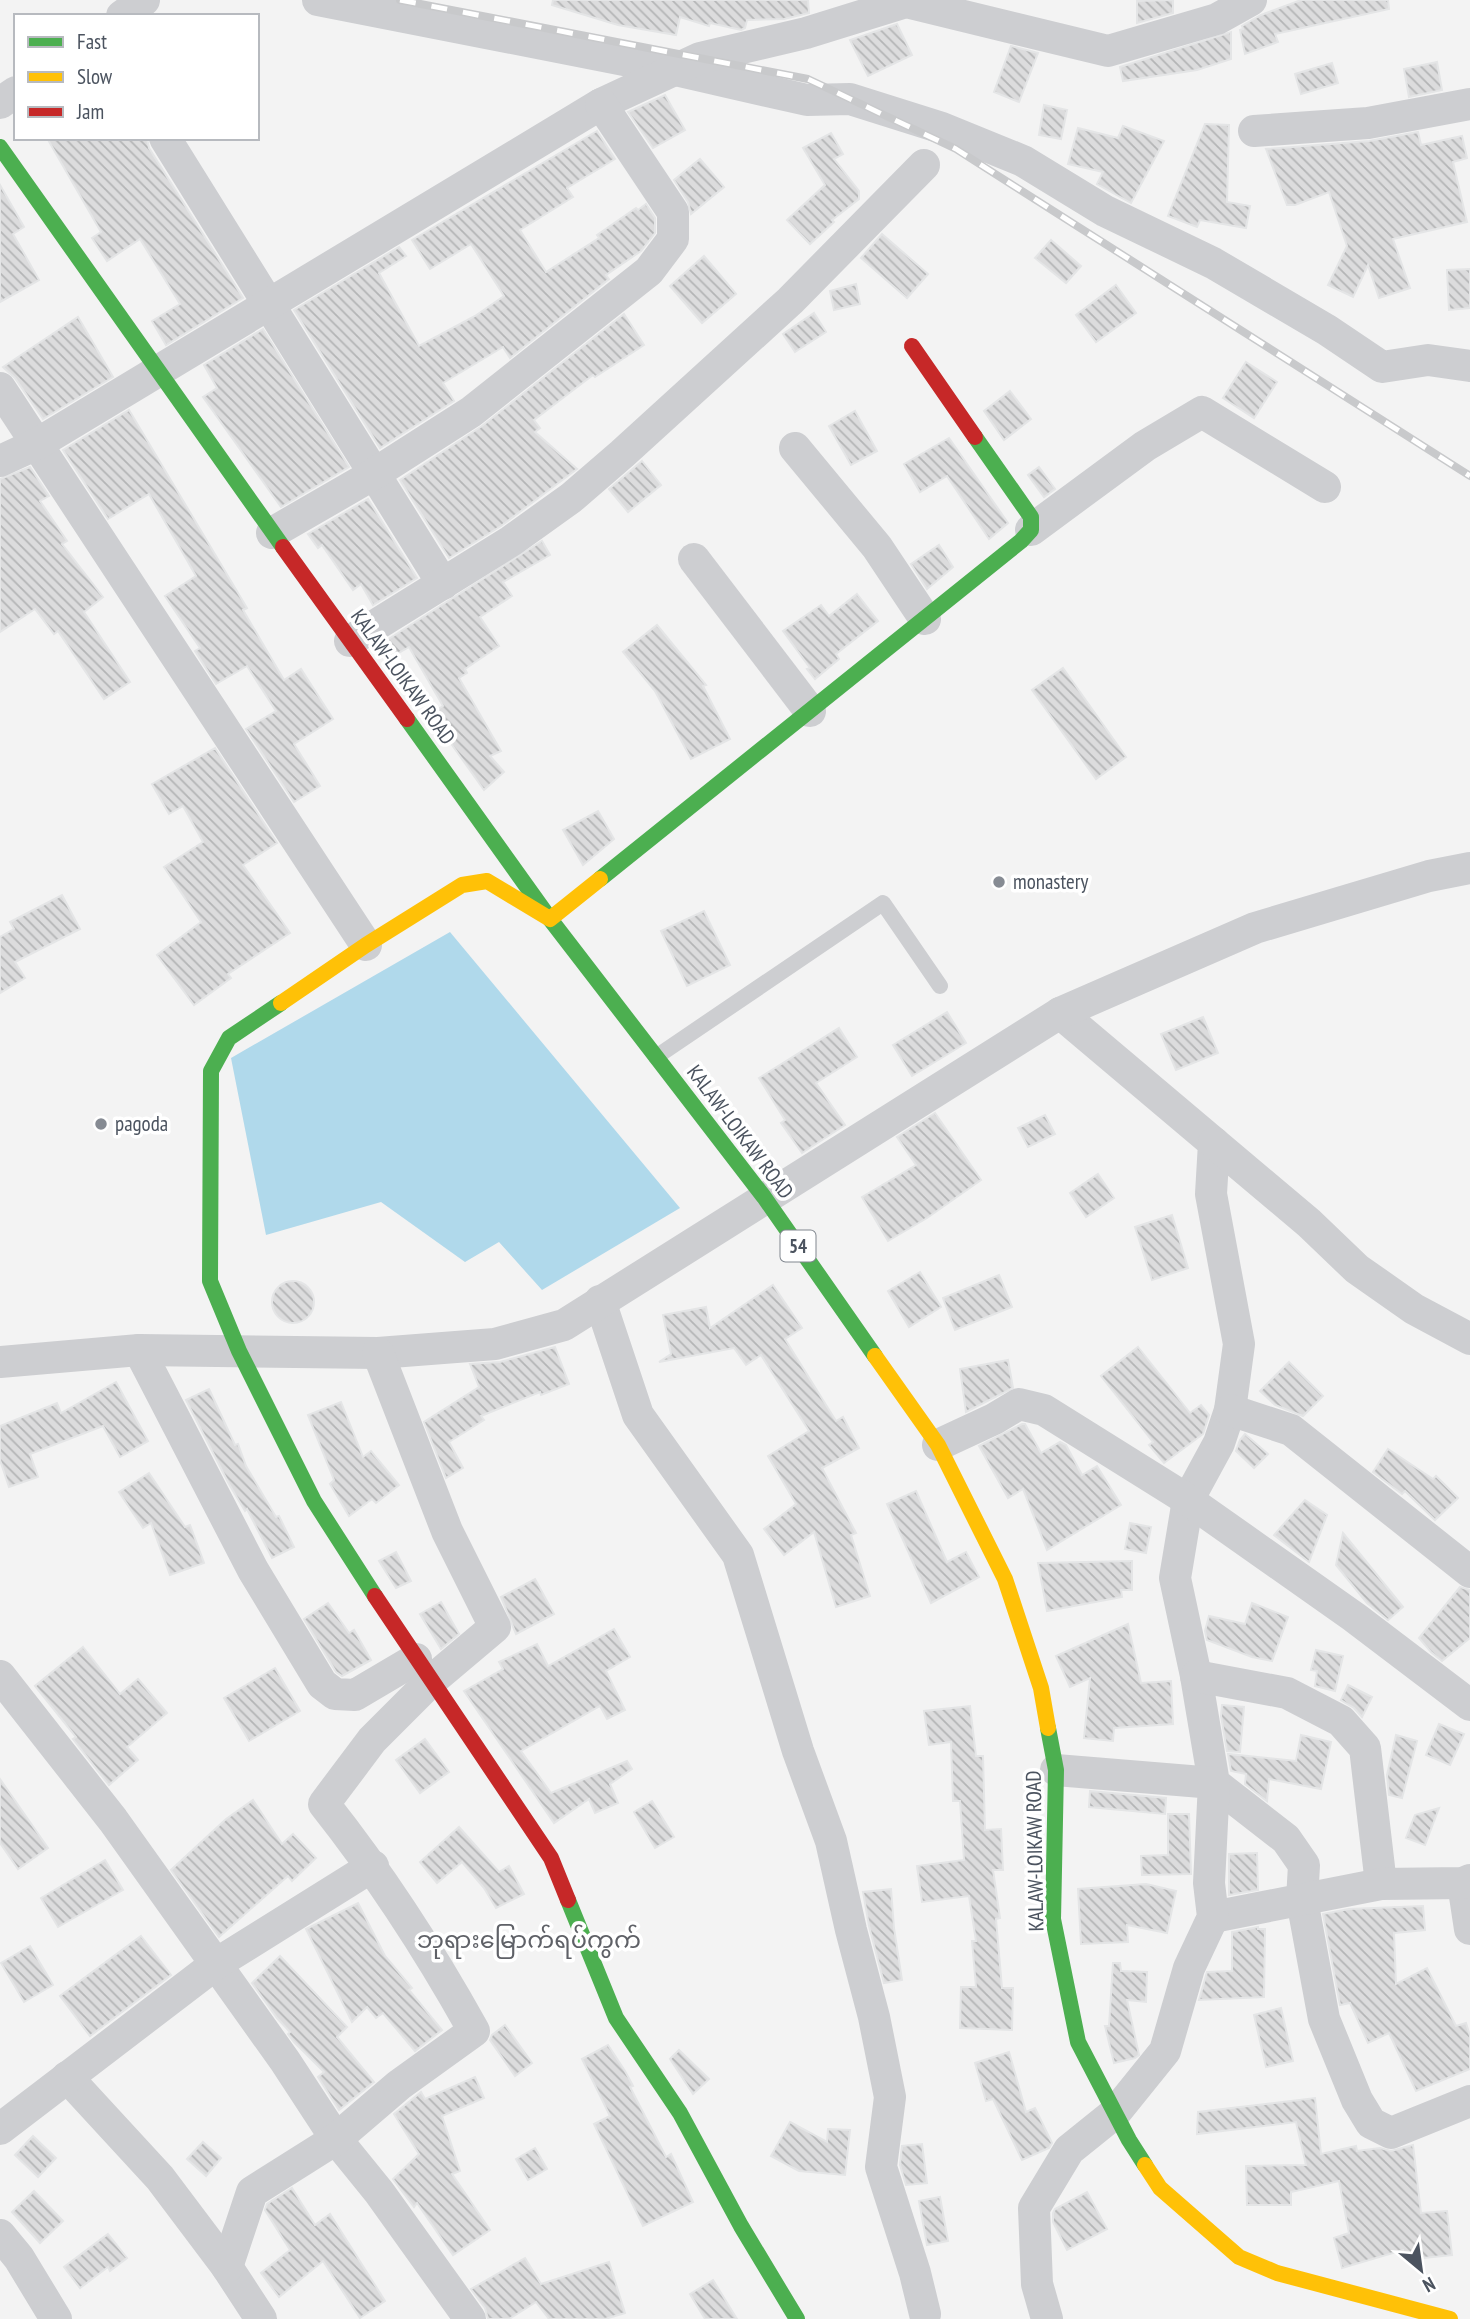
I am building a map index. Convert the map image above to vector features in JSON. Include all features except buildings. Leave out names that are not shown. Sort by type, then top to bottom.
[{"type":"main road","name":"KALAW-LOIKAW ROAD","points":[[0,148],[272,533],[550,919],[764,1197],[938,1446],[1005,1579],[1041,1688],[1056,1770],[1053,1919],[1079,2042],[1129,2140],[1160,2188],[1239,2258],[1277,2273],[1450,2319]]},
{"type":"main road","points":[[797,2319],[741,2227],[680,2113],[616,2018],[551,1857],[423,1670],[314,1501],[239,1351],[210,1280],[211,1071],[229,1038],[366,945],[462,885],[487,881],[550,919],[1021,541],[1031,530],[1031,517],[912,346]]},
{"type":"street","points":[[125,14],[144,0]]},
{"type":"street","points":[[318,0],[675,70],[807,100],[850,99],[942,128],[1023,162],[1105,211],[1213,263],[1328,330],[1382,367],[1428,360],[1470,366]]},
{"type":"street","points":[[0,461],[37,444],[601,104],[700,58],[806,33],[906,2],[1108,51],[1217,19],[1251,0]]},
{"type":"street","points":[[272,533],[374,474],[482,404],[649,271],[673,239],[673,212],[601,104]]},
{"type":"street","points":[[1254,131],[1368,123],[1470,104]]},
{"type":"street","points":[[166,140],[443,584]]},
{"type":"street","points":[[350,640],[511,541],[622,454],[790,301],[924,165]]},
{"type":"street","points":[[0,388],[366,945]]},
{"type":"street","points":[[1031,530],[1145,446],[1202,412],[1325,487]]},
{"type":"street","points":[[795,448],[877,547],[925,619]]},
{"type":"street","points":[[694,559],[810,711]]},
{"type":"street","points":[[0,1362],[139,1350],[378,1353],[495,1344],[564,1325],[1060,1013],[1255,928],[1429,876],[1470,868]]},
{"type":"street","points":[[1060,1013],[1309,1223],[1357,1269],[1413,1309],[1470,1339]]},
{"type":"street","points":[[1046,2319],[1037,2284],[1034,2208],[1069,2150],[1115,2113],[1165,2051],[1189,1968],[1213,1917],[1209,1884],[1214,1783],[1196,1676],[1175,1578],[1188,1500],[1220,1443],[1230,1410],[1239,1344],[1211,1194],[1214,1143]]},
{"type":"street","points":[[600,1301],[638,1415],[738,1555],[798,1751],[831,1842],[850,1930],[874,2017],[890,2097],[881,2166],[925,2314]]},
{"type":"street","points":[[139,1350],[253,1570],[322,1684],[335,1694],[355,1695],[423,1670],[495,1627],[447,1531],[378,1353]]},
{"type":"street","points":[[938,1446],[1019,1404],[1044,1410],[1188,1500],[1354,1617],[1470,1705]]},
{"type":"street","points":[[1230,1410],[1291,1430],[1470,1572]]},
{"type":"street","points":[[227,2267],[252,2192],[336,2139],[399,2085],[474,2031],[435,1960],[373,1866],[324,1804],[423,1670]]},
{"type":"street","points":[[0,1676],[113,1820],[285,2061],[336,2139],[379,2192],[470,2319]]},
{"type":"street","points":[[1196,1676],[1287,1693],[1341,1721],[1365,1748],[1381,1884]]},
{"type":"street","points":[[1056,1770],[1214,1783],[1286,1839],[1304,1865],[1302,1900],[1324,2020],[1357,2099],[1371,2123],[1391,2133],[1470,2101]]},
{"type":"street","points":[[0,2129],[216,1964],[373,1866]]},
{"type":"street","points":[[1213,1917],[1381,1884],[1466,1881],[1470,1929]]},
{"type":"street","points":[[67,2077],[160,2179],[227,2267],[261,2319]]},
{"type":"street","points":[[0,2235],[19,2258],[57,2319]]},
{"type":"lane","points":[[656,1057],[883,903],[940,986]]},
{"type":"water","points":[[450,932],[680,1208],[542,1290],[499,1242],[465,1262],[381,1202],[266,1235],[231,1058]]},
{"type":"railway","points":[[400,0],[808,79],[956,149],[1470,476]]},
{"type":"traffic: fast","points":[[0,147],[283,547]]},
{"type":"traffic: fast","points":[[600,879],[1021,541],[1031,530],[1031,517],[975,437]]},
{"type":"traffic: fast","points":[[407,719],[550,919],[764,1197],[875,1356]]},
{"type":"traffic: fast","points":[[281,1003],[229,1038],[211,1071],[210,1281],[239,1351],[314,1501],[375,1596]]},
{"type":"traffic: fast","points":[[1048,1728],[1056,1770],[1053,1919],[1078,2042],[1145,2165]]},
{"type":"traffic: fast","points":[[568,1900],[616,2018],[680,2113],[741,2226],[797,2319]]},
{"type":"traffic: slow","points":[[281,1003],[366,945],[462,885],[487,881],[550,919],[600,879]]},
{"type":"traffic: slow","points":[[875,1356],[938,1445],[1005,1579],[1041,1688],[1048,1728]]},
{"type":"traffic: slow","points":[[1145,2165],[1160,2188],[1239,2257],[1277,2273],[1450,2319]]},
{"type":"traffic: jam","points":[[912,346],[975,437]]},
{"type":"traffic: jam","points":[[283,547],[407,719]]},
{"type":"traffic: jam","points":[[375,1596],[551,1858],[568,1900]]},
{"type":"place","name":"monastery","points":[[999,882]]},
{"type":"place","name":"pagoda","points":[[101,1124]]},
{"type":"district","name":"ဘုရားမြောက်ရပ်ကွက်","points":[[529,1940]]}]
